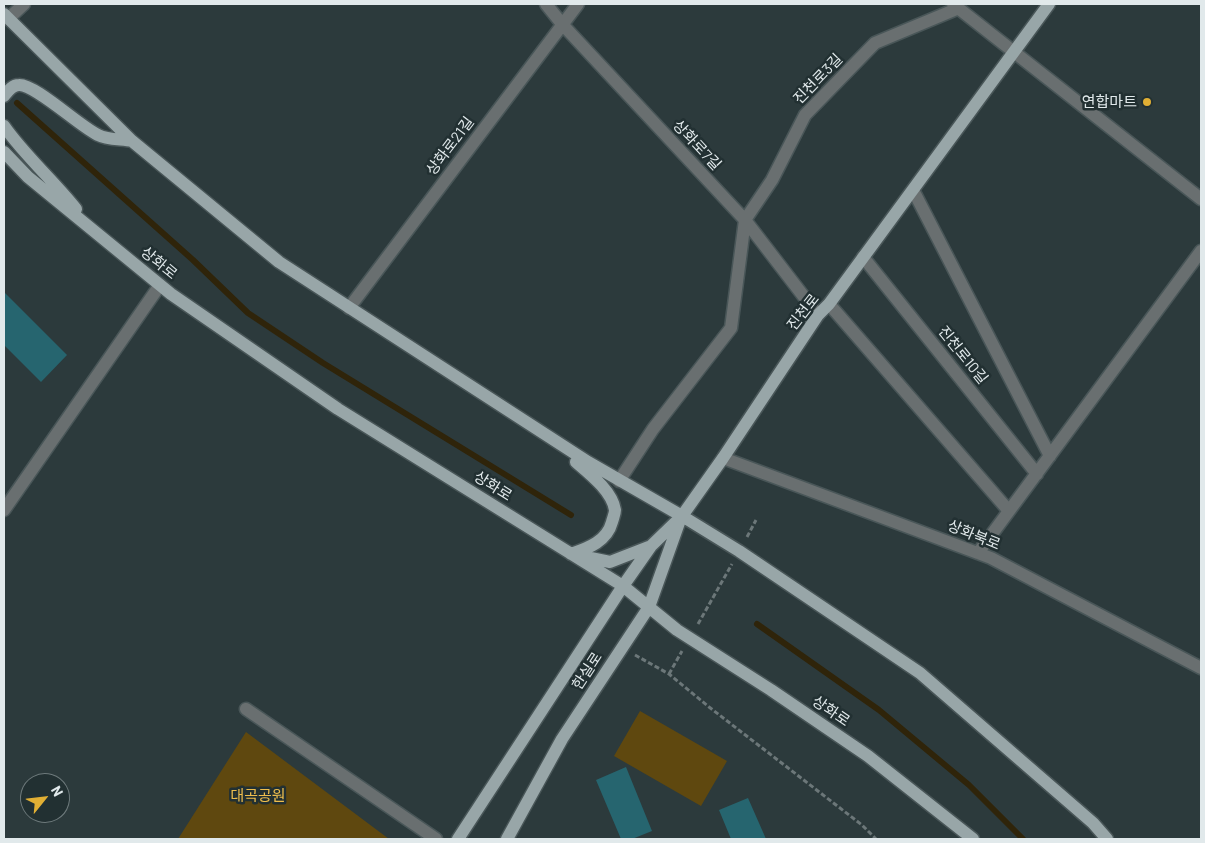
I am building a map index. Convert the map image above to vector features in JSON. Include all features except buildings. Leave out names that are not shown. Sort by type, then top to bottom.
[{"type":"main road","name":"진천로","points":[[682,516],[818,315],[830,304],[1049,4]]},
{"type":"main road","points":[[6,16],[132,141],[279,262],[559,443],[739,551],[920,673],[1092,823],[1107,839]]},
{"type":"main road","points":[[4,96],[8,89],[19,85],[33,88],[66,114],[99,136],[132,141]]},
{"type":"main road","points":[[4,126],[30,159],[59,188],[91,229]]},
{"type":"main road","name":"상화로","points":[[4,152],[28,177],[160,285],[338,409],[623,586],[676,630],[771,690],[868,756],[973,839]]},
{"type":"main road","points":[[559,443],[570,457],[588,471],[608,493],[615,511],[610,529],[599,542],[571,554]]},
{"type":"main road","points":[[571,554],[610,562],[651,546],[682,516]]},
{"type":"main road","name":"한실로","points":[[507,839],[562,739],[649,607],[682,516]]},
{"type":"main road","name":"한실로","points":[[458,839],[651,546]]},
{"type":"street","points":[[6,16],[24,4]]},
{"type":"street","name":"상화로7길","points":[[546,4],[562,24],[745,220],[818,315]]},
{"type":"street","name":"상화로21길","points":[[349,308],[578,4]]},
{"type":"street","name":"진천로3길","points":[[745,220],[772,180],[805,115],[876,43],[956,6],[1201,198]]},
{"type":"street","points":[[913,190],[1050,456]]},
{"type":"street","points":[[619,480],[653,429],[731,328],[745,220]]},
{"type":"street","points":[[978,553],[1201,251]]},
{"type":"street","name":"진천로10길","points":[[863,257],[1037,474]]},
{"type":"street","points":[[4,510],[160,285]]},
{"type":"street","points":[[830,304],[1009,512]]},
{"type":"street","name":"상화북로","points":[[723,458],[990,558],[1201,668]]},
{"type":"street","points":[[246,709],[436,839]]},
{"type":"path","points":[[669,674],[756,520]]},
{"type":"path","points":[[622,648],[669,674],[862,825],[876,839]]},
{"type":"green space","points":[[640,711],[727,761],[701,806],[614,756]]},
{"type":"green space","name":"대곡공원","points":[[246,732],[389,839],[178,839]]},
{"type":"waterway","points":[[17,103],[193,260],[248,313],[323,363],[571,515]]},
{"type":"waterway","points":[[757,624],[879,710],[969,785],[1023,839]]},
{"type":"place","name":"연합마트","points":[[1147,102]]}]
